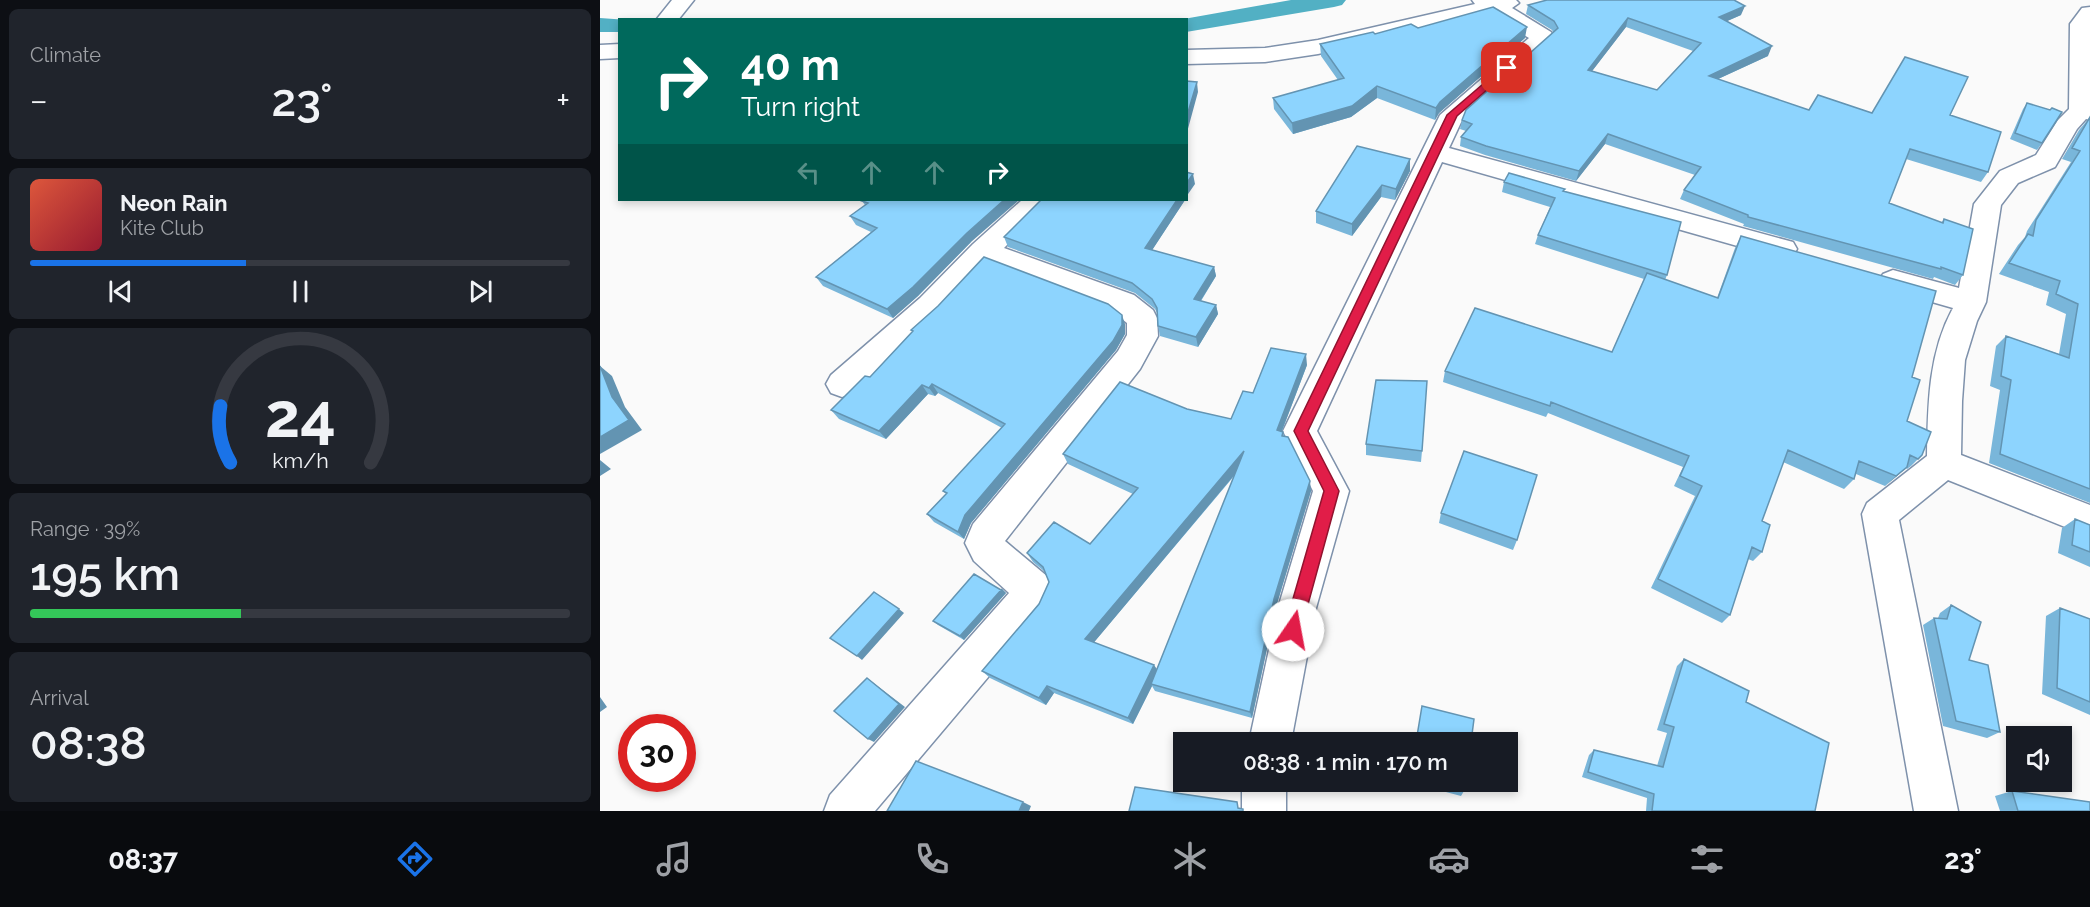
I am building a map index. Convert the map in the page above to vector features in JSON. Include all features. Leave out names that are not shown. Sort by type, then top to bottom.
[{"type":"street","points":[[668,18],[683,0]]},
{"type":"street","points":[[1188,57],[1265,55],[1318,47],[1488,3],[1524,0]]},
{"type":"street","points":[[1272,732],[1297,608],[1332,491],[1300,431],[1452,115],[1543,37],[1488,3]]},
{"type":"street","points":[[1944,462],[1945,380],[1960,321],[1971,302],[1988,204],[2009,177],[2046,161],[2067,125],[2086,112],[2081,24],[2090,13]]},
{"type":"street","points":[[1435,152],[1811,257]]},
{"type":"street","points":[[842,384],[932,306],[983,251],[1037,201]]},
{"type":"street","points":[[846,811],[1030,598],[1034,590],[987,549],[984,543],[986,536],[1129,360],[1143,336],[1142,318],[1123,303],[983,251]]},
{"type":"street","points":[[1868,273],[1971,302]]},
{"type":"street","points":[[1944,462],[2090,521]]},
{"type":"street","points":[[1936,811],[1880,514],[1944,462]]},
{"type":"street","points":[[1264,792],[1264,811]]},
{"type":"building","points":[[1547,0],[1734,0],[1745,6],[1719,17],[1772,46],[1709,76],[1809,110],[1818,95],[1872,113],[1905,57],[1968,77],[1950,115],[2001,132],[1988,172],[1910,149],[1889,203],[1943,223],[1944,219],[1973,229],[1963,275],[1941,267],[1941,269],[1748,217],[1748,215],[1684,190],[1701,167],[1608,134],[1579,171],[1461,137],[1472,124],[1462,120],[1466,110],[1558,28],[1554,21],[1528,5]],"holes":[[[1628,18],[1701,43],[1657,90],[1588,70]]]},
{"type":"building","points":[[1493,7],[1527,27],[1440,102],[1436,108],[1377,86],[1352,106],[1292,123],[1273,98],[1344,78],[1320,44],[1373,32],[1375,34],[1411,24],[1418,28]]},
{"type":"building","points":[[1188,81],[1197,82],[1188,112]]},
{"type":"building","points":[[2027,103],[2062,112],[2042,143],[2015,133]]},
{"type":"building","points":[[2090,117],[2090,489],[2000,454],[2011,380],[2001,376],[2006,336],[2069,358],[2078,304],[2056,294],[2060,281],[2009,263],[2028,234],[2033,236],[2036,220],[2080,151],[2072,148]]},
{"type":"building","points":[[1357,146],[1410,159],[1396,189],[1382,185],[1352,224],[1316,211]]},
{"type":"building","points":[[1509,173],[1565,189],[1563,191],[1681,222],[1667,275],[1538,235],[1555,198],[1504,182]]},
{"type":"building","points":[[862,201],[1003,201],[887,309],[816,277],[877,228],[850,216],[868,203]]},
{"type":"building","points":[[1040,201],[1176,201],[1145,248],[1214,267],[1194,299],[1216,305],[1196,337],[1158,326],[1157,308],[1152,299],[1132,283],[1004,237]]},
{"type":"building","points":[[1741,236],[1936,291],[1912,377],[1920,380],[1907,421],[1931,432],[1922,455],[1918,459],[1910,455],[1907,467],[1896,476],[1859,461],[1854,479],[1788,450],[1762,521],[1770,525],[1762,552],[1752,547],[1730,615],[1658,579],[1702,486],[1680,476],[1689,456],[1551,402],[1550,406],[1445,371],[1475,308],[1612,352],[1647,273],[1718,298]]},
{"type":"building","points":[[984,257],[1108,304],[1122,315],[1122,325],[1113,341],[965,515],[958,532],[927,514],[947,493],[943,491],[1005,424],[932,384],[929,388],[922,385],[879,431],[831,410],[865,376],[870,377],[913,331],[911,330],[938,306]]},
{"type":"building","points":[[1271,348],[1306,354],[1277,430],[1283,432],[1282,436],[1288,437],[1310,481],[1274,599],[1250,712],[1151,684],[1244,451],[1085,639],[1154,665],[1128,718],[1047,686],[1039,698],[982,671],[1039,604],[1049,582],[1043,567],[1027,553],[1054,522],[1090,544],[1138,488],[1063,454],[1120,382],[1187,409],[1231,419],[1243,391],[1253,393]]},
{"type":"building","points":[[600,366],[612,397],[629,420],[600,437]]},
{"type":"building","points":[[1376,380],[1427,381],[1422,451],[1366,444]]},
{"type":"building","points":[[1464,451],[1537,475],[1517,540],[1441,513]]},
{"type":"building","points":[[2075,519],[2090,525],[2090,552],[2072,545]]},
{"type":"building","points":[[974,574],[1002,589],[960,636],[933,621]]},
{"type":"building","points":[[874,592],[899,609],[857,656],[830,638]]},
{"type":"building","points":[[1951,605],[1981,622],[1969,660],[1988,665],[2000,732],[1956,721],[1934,618],[1947,619]]},
{"type":"building","points":[[2060,608],[2090,619],[2090,702],[2057,688]]},
{"type":"building","points":[[1684,659],[1749,691],[1746,702],[1829,743],[1815,811],[1652,811],[1654,794],[1588,772],[1594,750],[1663,767],[1674,727],[1664,724]]},
{"type":"building","points":[[867,678],[899,704],[868,739],[834,711]]},
{"type":"building","points":[[1422,706],[1474,719],[1472,732],[1418,732]]},
{"type":"building","points":[[916,761],[1023,802],[1019,811],[887,811]]},
{"type":"building","points":[[1135,787],[1237,802],[1238,808],[1243,811],[1129,811]]},
{"type":"building","points":[[2012,792],[2090,802],[2090,811],[2018,811]]},
{"type":"waterway","points":[[1188,25],[1334,0]]},
{"type":"waterway","points":[[600,25],[618,25]]},
{"type":"route","points":[[1293,630],[1297,608],[1332,491],[1300,431],[1452,115],[1507,68]]}]
